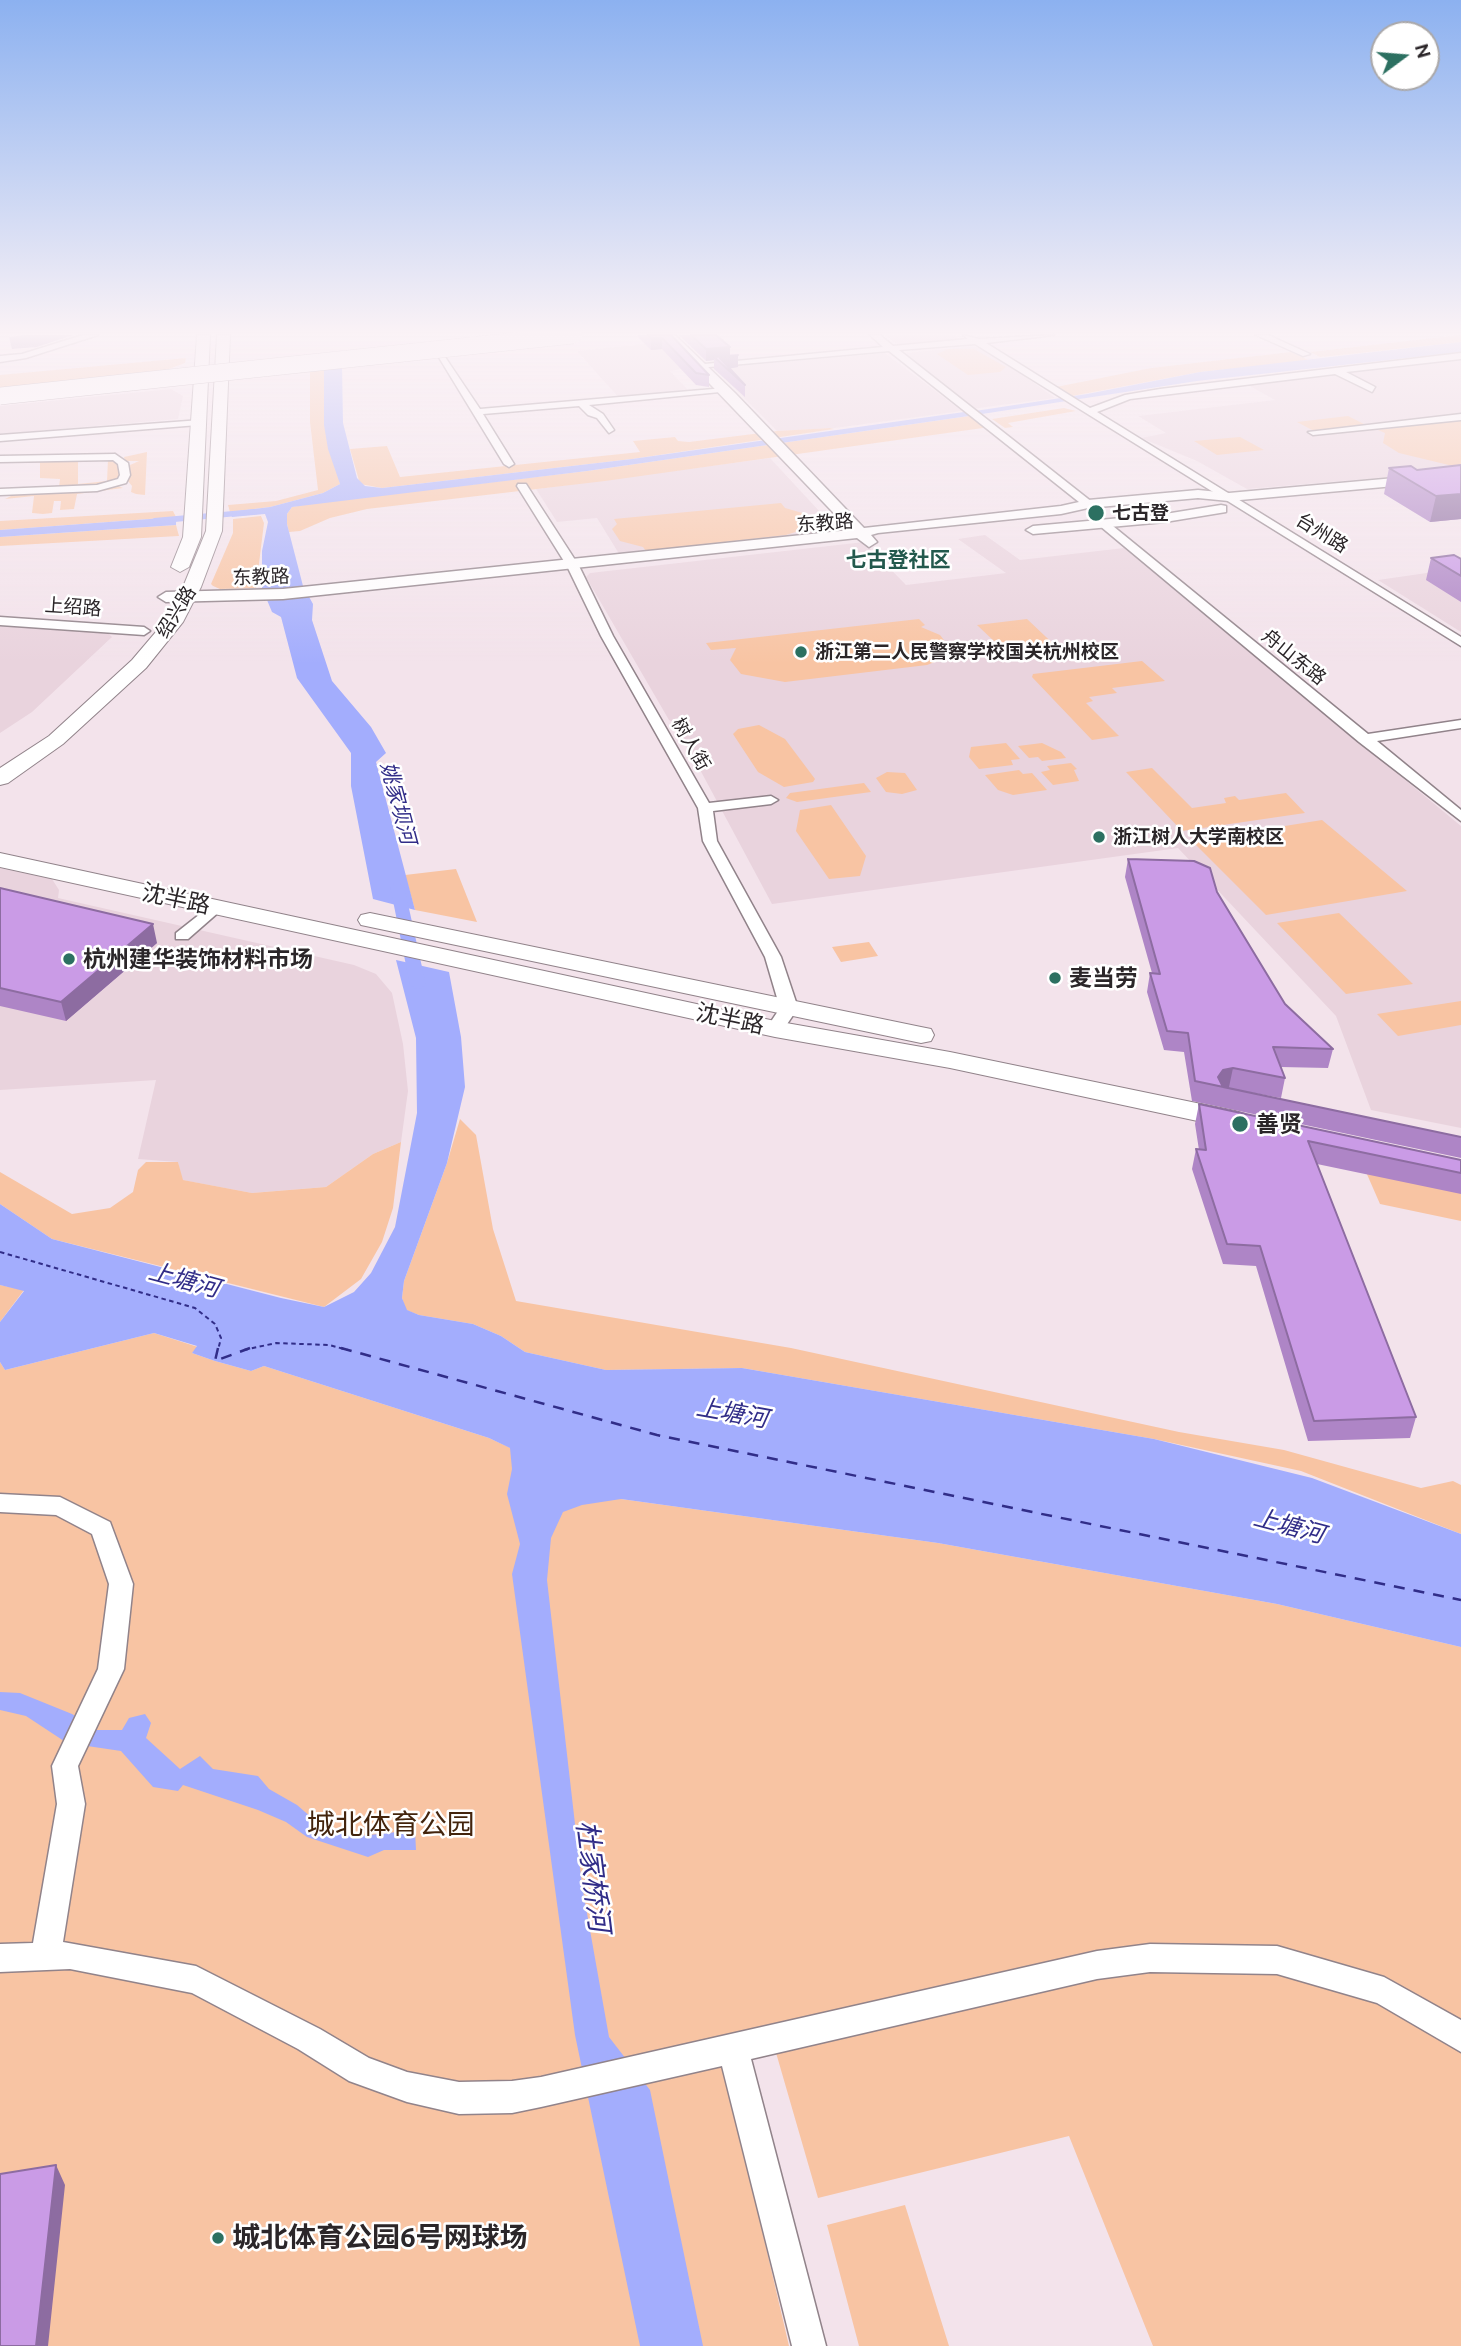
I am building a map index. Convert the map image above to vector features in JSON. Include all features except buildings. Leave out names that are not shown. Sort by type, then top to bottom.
[{"type":"main road","name":"绍兴路","points":[[0,778],[56,740],[139,664],[174,622],[202,597],[214,531],[204,517],[199,444]]},
{"type":"main road","name":"绍兴路","points":[[0,758],[51,723],[144,631],[166,597],[192,537],[204,517],[214,444]]},
{"type":"main road","name":"沈半路","points":[[0,841],[409,939],[782,1019],[950,1060],[1260,1115]]},
{"type":"main road","name":"沈半路","points":[[0,860],[214,908],[409,939]]},
{"type":"street","points":[[497,444],[509,464]]},
{"type":"street","points":[[776,444],[865,537]]},
{"type":"street","points":[[1013,444],[1088,504]]},
{"type":"street","name":"台州路","points":[[1145,444],[1461,642]]},
{"type":"street","points":[[0,458],[115,457],[123,463],[125,475],[122,481],[97,488],[0,492]]},
{"type":"street","name":"东教路","points":[[166,597],[294,597],[843,541],[1088,504],[1198,494],[1233,499],[1461,477]]},
{"type":"street","name":"树人街","points":[[522,486],[573,568],[607,636],[705,808],[710,841],[773,957],[782,1019]]},
{"type":"street","name":"东教路","points":[[865,537],[1104,524],[1220,509],[1233,499]]},
{"type":"street","name":"舟山东路","points":[[1104,524],[1461,817]]},
{"type":"street","name":"上绍路","points":[[0,621],[144,631]]},
{"type":"street","points":[[1445,632],[1461,629]]},
{"type":"street","points":[[1364,739],[1461,724]]},
{"type":"street","points":[[705,808],[771,800]]},
{"type":"street","points":[[182,936],[214,908]]},
{"type":"street","points":[[0,1503],[60,1506],[102,1528],[121,1584],[111,1669],[65,1766],[71,1804],[46,1955]]},
{"type":"street","points":[[0,1958],[70,1955],[196,1980],[309,2039],[360,2070],[407,2087],[459,2098],[512,2097],[541,2092],[1097,1965],[1150,1958],[1277,1961],[1384,1990],[1461,2037]]},
{"type":"street","points":[[733,2047],[809,2346]]},
{"type":"shaded area","points":[[1157,444],[1461,444],[1461,471],[1247,489],[1197,461]]},
{"type":"shaded area","points":[[770,458],[834,527],[829,532],[621,557],[597,518],[557,522],[536,489]]},
{"type":"shaded area","name":"浙江树人大学南校区","points":[[985,535],[1020,560],[1124,548],[1461,826],[1461,1128],[1371,1110],[1336,1016],[1178,848],[772,904],[675,723],[669,720],[586,577],[590,573],[864,542],[906,585],[1006,573],[958,539]]},
{"type":"shaded area","points":[[1461,568],[1461,632],[1378,580]]},
{"type":"shaded area","points":[[0,625],[105,630],[112,637],[32,712],[0,733]]},
{"type":"shaded area","points":[[0,868],[52,879],[59,890],[58,898],[354,965],[376,974],[392,993],[403,1044],[408,1091],[401,1142],[373,1154],[326,1187],[252,1193],[182,1180],[178,1162],[138,1159],[156,1080],[0,1090]]},
{"type":"green space","points":[[313,444],[335,444],[340,484],[323,493],[270,507],[230,512],[228,505],[276,501],[318,490]]},
{"type":"green space","points":[[635,444],[730,444],[632,459],[382,488],[360,484],[350,449],[387,446],[400,477],[640,452]]},
{"type":"green space","points":[[771,444],[865,444],[605,481],[367,509],[330,518],[300,531],[289,532],[287,524],[287,514],[292,507],[313,503],[587,471]]},
{"type":"green space","points":[[1200,444],[1254,444],[1264,450],[1217,455]]},
{"type":"green space","points":[[1385,444],[1461,444],[1461,465],[1453,466],[1399,453]]},
{"type":"green space","points":[[147,452],[145,495],[136,494],[131,492],[132,486],[127,480],[130,465],[139,461],[125,461],[124,457]]},
{"type":"green space","points":[[108,459],[119,464],[121,476],[110,484],[59,487],[60,479],[40,478],[40,460],[78,460],[78,484],[107,481]]},
{"type":"green space","points":[[118,486],[123,488],[77,494],[74,509],[60,510],[61,501],[54,501],[52,513],[32,513],[34,496],[5,499],[13,495],[101,490]]},
{"type":"green space","points":[[781,503],[785,508],[806,514],[810,519],[808,528],[786,535],[646,551],[643,547],[620,541],[612,529],[617,524],[614,519]]},
{"type":"green space","points":[[173,511],[176,517],[0,530],[0,521]]},
{"type":"green space","points":[[261,516],[264,523],[256,588],[220,589],[213,586],[211,584],[233,533],[233,519]]},
{"type":"green space","points":[[176,525],[179,536],[0,546],[0,537]]},
{"type":"green space","points":[[919,619],[925,625],[921,627],[940,635],[950,648],[937,661],[927,665],[785,682],[741,674],[730,660],[736,648],[711,650],[706,643]]},
{"type":"green space","points":[[1027,619],[1063,653],[1013,659],[977,625]]},
{"type":"green space","points":[[1142,661],[1165,681],[1112,688],[1117,693],[1089,697],[1093,701],[1086,703],[1119,736],[1092,740],[1032,677],[1033,674]]},
{"type":"green space","points":[[759,725],[785,739],[815,779],[813,782],[784,787],[758,772],[733,734],[738,729]]},
{"type":"green space","points":[[1006,743],[1020,759],[1011,760],[1013,765],[979,769],[969,757],[971,747]]},
{"type":"green space","points":[[1042,743],[1061,752],[1066,758],[1042,761],[1038,757],[1029,758],[1018,746]]},
{"type":"green space","points":[[1071,763],[1077,769],[1074,770],[1079,781],[1053,785],[1041,772],[1050,770],[1047,766]]},
{"type":"green space","points":[[1152,768],[1192,808],[1226,803],[1224,798],[1235,796],[1239,800],[1286,793],[1305,813],[1182,831],[1126,772]]},
{"type":"green space","points":[[1019,770],[1023,774],[1032,773],[1047,790],[1013,795],[998,790],[985,775]]},
{"type":"green space","points":[[887,772],[905,773],[917,790],[902,794],[886,792],[876,778]]},
{"type":"green space","points":[[864,783],[871,792],[797,802],[786,798],[790,793]]},
{"type":"green space","points":[[831,805],[866,856],[860,876],[829,879],[796,831],[800,810]]},
{"type":"green space","points":[[1322,820],[1407,891],[1266,915],[1192,841]]},
{"type":"green space","points":[[456,869],[477,922],[415,910],[405,875]]},
{"type":"green space","points":[[1339,913],[1413,984],[1346,994],[1277,923]]},
{"type":"green space","points":[[869,942],[878,956],[841,962],[832,947]]},
{"type":"green space","points":[[1461,1001],[1461,1025],[1398,1036],[1377,1014]]},
{"type":"green space","points":[[460,1119],[476,1135],[493,1229],[516,1301],[791,1348],[1179,1432],[1284,1450],[1421,1488],[1453,1481],[1461,1485],[1461,1534],[1301,1471],[1154,1439],[742,1368],[606,1370],[525,1352],[501,1336],[473,1324],[419,1315],[406,1310],[402,1298],[404,1281]]},
{"type":"green space","points":[[401,1142],[393,1208],[382,1242],[361,1279],[324,1307],[52,1239],[0,1204],[0,1172],[72,1214],[110,1208],[133,1192],[138,1170],[146,1162],[178,1162],[183,1180],[252,1193],[326,1187],[373,1154]]},
{"type":"green space","points":[[1366,1172],[1461,1191],[1461,1221],[1380,1204]]},
{"type":"green space","points":[[0,1285],[24,1290],[0,1322]]},
{"type":"green space","name":"城北体育公园","points":[[154,1333],[198,1347],[192,1353],[215,1361],[251,1371],[264,1366],[489,1438],[621,1499],[938,1543],[1277,1604],[1461,1647],[1461,2346],[1153,2346],[1069,2136],[818,2198],[768,2025],[718,2041],[789,2346],[0,2346],[0,1362],[5,1370]]},
{"type":"green space","points":[[905,2205],[949,2346],[859,2346],[827,2225]]},
{"type":"water","points":[[327,444],[348,444],[357,478],[365,486],[382,488],[735,444],[771,444],[587,471],[292,507],[287,514],[287,524],[303,586],[313,604],[312,620],[332,681],[371,727],[386,753],[376,762],[415,910],[373,899],[351,786],[351,753],[297,678],[281,617],[272,612],[262,588],[262,551],[268,522],[265,514],[232,517],[230,512],[270,507],[323,493],[340,484]]},
{"type":"water","points":[[176,517],[176,525],[0,537],[0,530]]},
{"type":"water","name":"上塘河","points":[[396,960],[449,972],[461,1037],[465,1087],[447,1163],[404,1281],[402,1298],[407,1310],[419,1315],[473,1324],[501,1336],[525,1352],[606,1370],[742,1368],[1154,1439],[1312,1478],[1461,1534],[1461,1647],[1277,1604],[938,1543],[621,1499],[582,1505],[563,1512],[551,1538],[547,1580],[582,1885],[609,2037],[650,2090],[703,2346],[640,2346],[575,2035],[512,1574],[520,1544],[507,1494],[512,1469],[510,1448],[489,1438],[264,1366],[251,1371],[215,1361],[192,1353],[197,1346],[154,1333],[5,1370],[0,1362],[0,1322],[24,1291],[0,1285],[0,1204],[52,1239],[281,1298],[324,1307],[354,1292],[371,1273],[395,1227],[417,1113],[416,1038]]},
{"type":"water","points":[[0,1692],[20,1693],[72,1714],[97,1730],[122,1730],[129,1718],[145,1714],[151,1723],[146,1738],[180,1769],[200,1756],[213,1769],[258,1776],[269,1789],[297,1805],[319,1824],[360,1836],[415,1830],[416,1850],[384,1850],[368,1857],[307,1837],[286,1822],[258,1810],[183,1785],[178,1791],[153,1787],[121,1751],[67,1743],[26,1716],[0,1710]]},
{"type":"waterway","points":[[154,521],[255,512]]},
{"type":"waterway","name":"姚家坝河","points":[[397,886],[418,985]]},
{"type":"ferry route","points":[[0,1252],[195,1308],[215,1324],[221,1338],[218,1350]]},
{"type":"ferry route","points":[[245,1350],[276,1343],[329,1345],[348,1350]]},
{"type":"ferry route","points":[[218,1348],[215,1361],[245,1350]]},
{"type":"ferry route","points":[[245,1350],[250,1348]]},
{"type":"ferry route","points":[[341,1348],[657,1435],[1461,1600]]},
{"type":"place","name":"七古登","points":[[1096,513]]},
{"type":"place","name":"浙江第二人民警察学校国关杭州校区","points":[[801,652]]},
{"type":"place","name":"浙江树人大学南校区","points":[[1099,837]]},
{"type":"place","name":"杭州建华装饰材料市场","points":[[69,959]]},
{"type":"place","name":"麦当劳","points":[[1055,978]]},
{"type":"place","name":"善贤","points":[[1240,1124]]},
{"type":"place","name":"城北体育公园6号网球场","points":[[218,2238]]},
{"type":"district","name":"七古登社区","points":[[898,560]]},
{"type":"water label","name":"杜家桥河","points":[[593,1876]]}]
